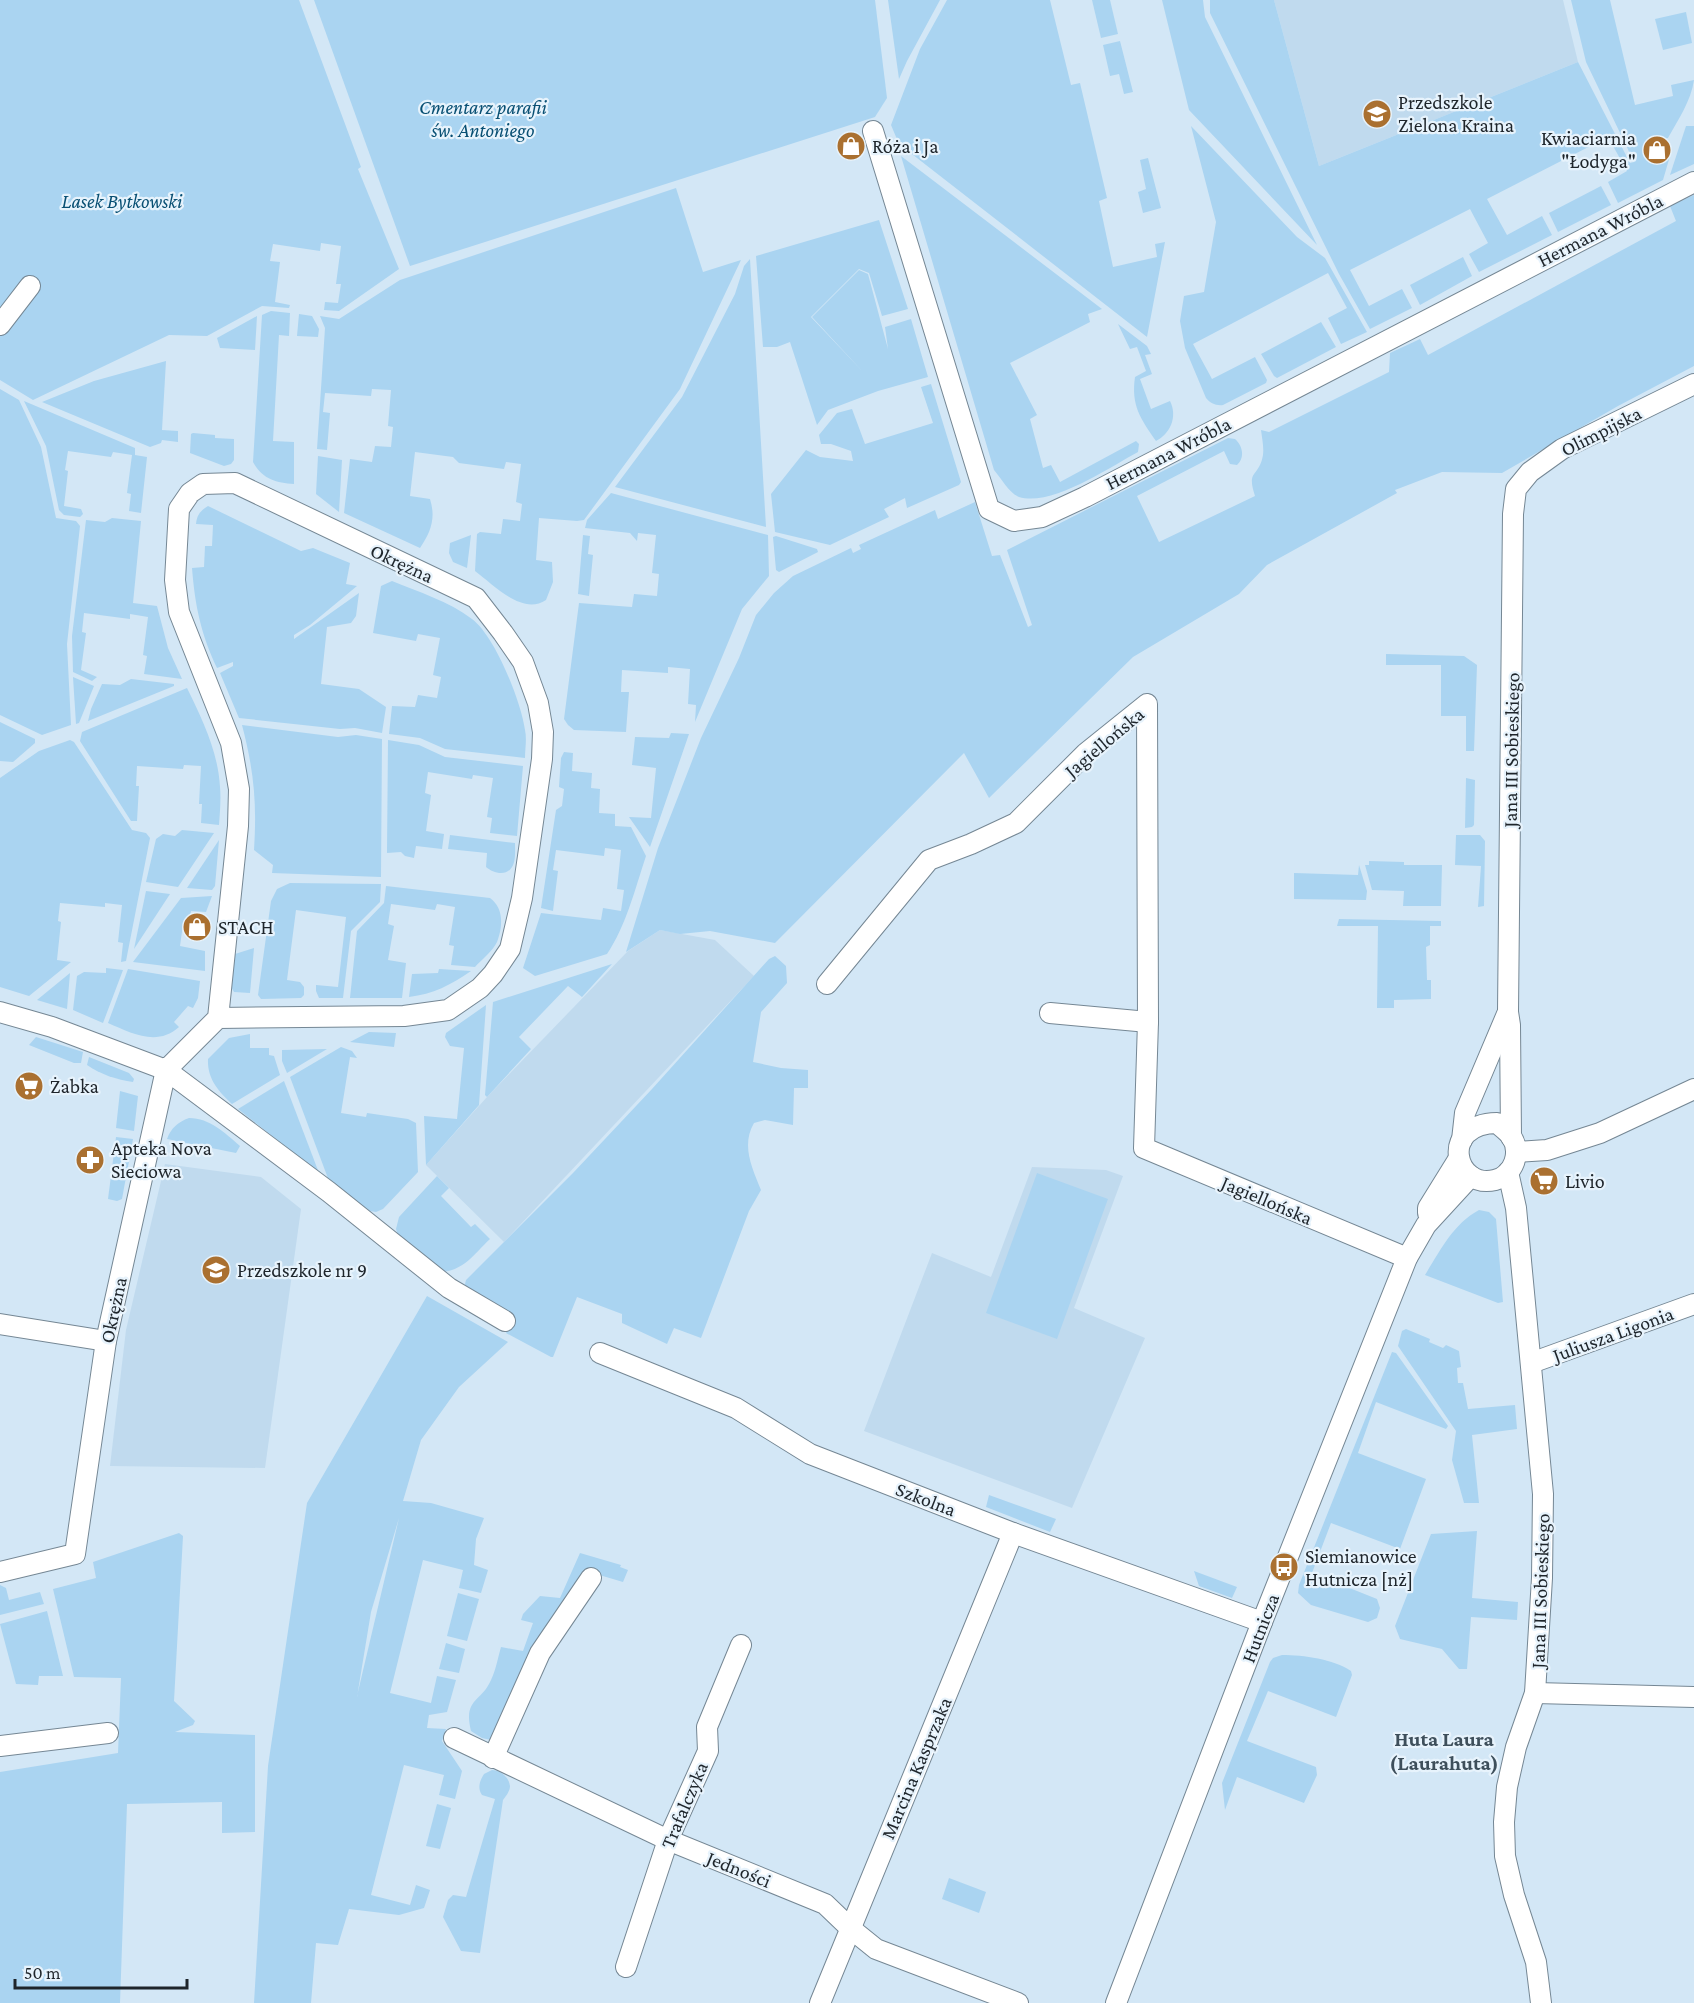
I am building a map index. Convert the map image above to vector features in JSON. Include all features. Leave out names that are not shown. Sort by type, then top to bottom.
[{"type":"street","name":"Hermana Wróbla","points":[[873,131],[989,509],[1014,520],[1042,517],[1084,497],[1694,182]]},
{"type":"street","points":[[0,325],[30,286]]},
{"type":"street","name":"Olimpijska","points":[[1516,489],[1530,472],[1562,449],[1694,384]]},
{"type":"street","name":"Okrężna","points":[[235,483],[476,598],[523,662],[538,703],[544,742],[522,898],[510,949],[493,975],[480,988],[448,1010],[411,1016],[218,1018],[238,841],[239,789],[231,743],[179,612],[175,580],[179,509],[190,493],[203,484],[235,483]]},
{"type":"street","name":"Jana III Sobieskiego","points":[[1514,1145],[1508,1012],[1513,514],[1516,489]]},
{"type":"street","name":"Jagiellońska","points":[[827,984],[929,860],[1016,823],[1086,753],[1147,704],[1148,1022],[1144,1148],[1407,1258]]},
{"type":"street","points":[[0,1011],[52,1027],[166,1070],[329,1192],[449,1288],[505,1321]]},
{"type":"street","name":"Jana III Sobieskiego","points":[[1460,1149],[1465,1113],[1508,1012]]},
{"type":"street","points":[[1050,1013],[1148,1022]]},
{"type":"street","points":[[166,1070],[218,1018]]},
{"type":"street","name":"Okrężna","points":[[0,1572],[75,1554],[106,1341],[166,1070]]},
{"type":"street","points":[[1514,1145],[1547,1150],[1600,1133],[1694,1089]]},
{"type":"street","points":[[1497,1123],[1514,1145],[1515,1162],[1500,1178],[1488,1181],[1471,1176],[1461,1165],[1460,1149],[1468,1131],[1477,1125],[1497,1123]]},
{"type":"street","name":"Hutnicza","points":[[1426,1225],[1428,1208],[1460,1149]]},
{"type":"street","name":"Jana III Sobieskiego","points":[[1508,1172],[1516,1208],[1543,1494],[1542,1578],[1535,1693],[1516,1747],[1507,1787],[1504,1822],[1505,1856],[1514,1895],[1536,1962],[1541,2003]]},
{"type":"street","name":"Hutnicza","points":[[1116,2003],[1262,1622],[1407,1258],[1426,1225],[1471,1176]]},
{"type":"street","name":"Juliusza Ligonia","points":[[1531,1363],[1694,1304]]},
{"type":"street","points":[[0,1324],[106,1341]]},
{"type":"street","name":"Szkolna","points":[[600,1353],[736,1408],[810,1454],[1013,1533],[1262,1622]]},
{"type":"street","name":"Marcina Kasprzaka","points":[[820,2003],[1013,1533]]},
{"type":"street","points":[[493,1758],[540,1653],[591,1578]]},
{"type":"street","name":"Trafalczyka","points":[[626,1967],[668,1840],[708,1751],[706,1727],[741,1645]]},
{"type":"street","points":[[1535,1693],[1694,1697]]},
{"type":"street","points":[[0,1746],[108,1733]]},
{"type":"street","name":"Jedności","points":[[454,1738],[668,1840],[825,1904],[876,1949],[1018,2003]]},
{"type":"shaded area","name":"Przedszkole Zielona Kraina","points":[[1274,0],[1563,0],[1578,62],[1319,166]]},
{"type":"shaded area","points":[[660,930],[715,940],[754,976],[504,1242],[426,1165],[487,1097],[628,951]]},
{"type":"shaded area","name":"Przedszkole nr 9","points":[[165,1164],[261,1177],[301,1209],[265,1468],[110,1466],[126,1330]]},
{"type":"shaded area","points":[[1032,1167],[1106,1170],[1123,1176],[1074,1308],[1145,1338],[1072,1508],[864,1431],[932,1253],[991,1277]]},
{"type":"green space","name":"Lasek Bytkowski","points":[[0,0],[299,0],[361,167],[358,169],[399,269],[339,311],[324,310],[325,302],[338,303],[341,284],[336,284],[341,246],[321,243],[320,251],[273,244],[270,261],[280,262],[275,302],[290,305],[289,308],[262,306],[207,336],[169,335],[33,400],[0,380]]},
{"type":"green space","name":"Cmentarz parafii św. Antoniego","points":[[314,0],[875,0],[887,98],[875,117],[410,266]]},
{"type":"green space","points":[[888,0],[940,0],[899,79]]},
{"type":"green space","points":[[947,0],[1050,0],[1071,85],[1080,83],[1107,198],[1099,201],[1113,267],[1157,257],[1155,244],[1165,242],[1147,337],[899,144],[891,125],[920,49]]},
{"type":"green space","points":[[1092,0],[1110,0],[1118,34],[1101,38]]},
{"type":"green space","points":[[1162,0],[1203,0],[1205,17],[1317,245],[1189,110]]},
{"type":"green space","points":[[1210,0],[1274,0],[1319,166],[1578,62],[1630,163],[1634,162],[1586,62],[1571,0],[1610,0],[1635,105],[1673,96],[1671,85],[1694,80],[1687,103],[1668,138],[1644,144],[1649,162],[1670,156],[1663,180],[1618,203],[1608,182],[1627,171],[1608,137],[1487,199],[1507,235],[1542,216],[1552,235],[1479,272],[1469,254],[1488,243],[1470,209],[1350,270],[1369,306],[1402,289],[1412,308],[1370,329],[1339,274],[1210,13]]},
{"type":"green space","points":[[1686,12],[1692,43],[1663,50],[1655,19]]},
{"type":"green space","points":[[1120,41],[1133,92],[1124,94],[1119,74],[1110,76],[1103,45]]},
{"type":"green space","points":[[1191,126],[1297,237],[1325,258],[1367,332],[1341,344],[1328,318],[1347,308],[1328,273],[1193,344],[1212,379],[1255,357],[1267,380],[1266,383],[1223,405],[1213,404],[1206,398],[1185,348],[1180,321],[1184,296],[1204,292],[1216,222]]},
{"type":"green space","points":[[1686,126],[1694,126],[1694,164],[1670,175]]},
{"type":"green space","points":[[901,156],[1102,309],[1088,314],[1090,322],[1010,363],[1037,415],[1030,419],[1043,468],[1051,465],[1060,482],[1136,441],[1139,444],[1138,452],[1080,484],[1048,496],[1032,499],[1019,497],[1005,485],[994,470]]},
{"type":"green space","points":[[1148,158],[1161,208],[1143,213],[1138,192],[1146,189],[1140,160]]},
{"type":"green space","points":[[1601,186],[1611,205],[1558,232],[1549,213]]},
{"type":"green space","points":[[676,188],[703,272],[741,260],[680,389],[584,520],[539,518],[536,560],[552,562],[553,582],[546,600],[537,604],[518,602],[499,591],[475,571],[477,534],[480,532],[501,534],[503,519],[520,521],[522,504],[516,502],[521,464],[506,462],[504,469],[459,463],[453,457],[415,452],[410,496],[430,499],[433,512],[430,530],[420,548],[344,513],[350,459],[372,462],[375,446],[391,447],[393,427],[388,426],[391,390],[372,389],[371,396],[325,393],[323,412],[330,413],[327,450],[317,449],[325,328],[320,316],[339,319],[400,280]]},
{"type":"green space","points":[[1694,195],[1694,366],[1618,406],[1502,473],[1442,472],[1395,490],[1397,493],[1267,565],[1239,594],[1133,657],[989,798],[964,753],[775,943],[710,931],[680,934],[660,930],[626,952],[658,848],[701,738],[739,658],[756,615],[774,593],[793,576],[851,548],[853,553],[861,549],[859,545],[935,510],[938,519],[975,502],[992,556],[1000,555],[1028,627],[1032,625],[1007,550],[1228,438],[1235,439],[1241,448],[1242,456],[1237,465],[1230,464],[1224,451],[1137,496],[1159,542],[1255,496],[1252,481],[1263,455],[1261,430],[1269,432],[1389,372],[1390,353],[1420,339],[1428,355],[1676,221],[1670,206]]},
{"type":"green space","points":[[879,220],[908,309],[882,316],[869,273],[859,269],[811,317],[864,373],[812,317],[859,270],[868,274],[888,349],[885,327],[911,319],[928,377],[878,391],[828,410],[817,425],[790,342],[777,347],[763,347],[756,256]]},
{"type":"green space","points":[[1463,257],[1472,276],[1420,305],[1410,285]]},
{"type":"green space","points":[[750,259],[766,527],[615,487],[682,397],[735,294],[744,266]]},
{"type":"green space","points":[[271,311],[290,313],[289,336],[279,335],[273,441],[294,442],[294,484],[270,479],[253,462],[262,315]]},
{"type":"green space","points":[[299,314],[312,316],[319,329],[318,337],[297,336]]},
{"type":"green space","points":[[257,316],[255,350],[220,348],[217,338]]},
{"type":"green space","points":[[1321,322],[1336,347],[1277,378],[1274,376],[1261,354]]},
{"type":"green space","points":[[1118,324],[1147,346],[1151,354],[1145,355],[1152,374],[1140,379],[1151,409],[1170,401],[1172,407],[1173,419],[1169,429],[1156,441],[1141,418],[1134,396],[1135,377],[1146,371],[1137,347],[1130,349]]},
{"type":"green space","points":[[166,361],[162,430],[178,431],[178,442],[162,440],[161,443],[150,447],[42,402],[94,381]]},
{"type":"green space","points":[[931,384],[961,482],[959,485],[907,508],[905,498],[884,509],[889,517],[830,545],[775,532],[771,494],[806,450],[820,457],[853,461],[851,451],[831,444],[821,444],[819,435],[837,413],[852,409],[865,444],[933,423],[921,387]]},
{"type":"green space","points":[[0,389],[19,400],[41,447],[56,518],[76,521],[80,526],[67,644],[71,725],[42,735],[0,715]]},
{"type":"green space","points":[[24,401],[135,448],[135,455],[147,457],[141,513],[129,511],[131,494],[127,493],[132,455],[113,452],[111,457],[68,451],[64,506],[81,509],[83,514],[80,517],[64,515],[59,510],[46,446]]},
{"type":"green space","points":[[191,434],[234,439],[234,460],[231,464],[224,466],[190,453]]},
{"type":"green space","points":[[318,456],[342,460],[339,512],[316,494]]},
{"type":"green space","points":[[611,493],[768,535],[769,576],[742,609],[695,722],[696,705],[688,704],[690,669],[668,667],[668,673],[622,670],[621,692],[629,692],[626,732],[574,730],[564,719],[579,603],[632,607],[634,594],[657,596],[659,574],[652,573],[656,535],[638,533],[637,541],[630,533],[585,528],[587,520]]},
{"type":"green space","points":[[208,506],[301,551],[313,548],[350,563],[346,584],[357,586],[310,625],[294,635],[294,639],[359,593],[356,616],[351,623],[327,627],[321,684],[359,689],[386,707],[382,733],[355,728],[340,729],[239,718],[220,673],[233,666],[233,662],[217,668],[203,631],[195,595],[192,568],[204,567],[205,546],[212,546],[213,525],[196,524],[199,514]]},
{"type":"green space","points":[[112,518],[141,521],[133,603],[157,606],[168,648],[182,679],[144,674],[147,656],[143,655],[148,617],[130,614],[130,619],[84,613],[82,632],[86,633],[81,670],[97,677],[92,681],[73,672],[72,636],[86,520],[105,522]]},
{"type":"green space","points":[[471,535],[467,568],[453,562],[449,553],[450,543]]},
{"type":"green space","points":[[583,535],[590,536],[588,554],[593,555],[589,596],[578,594]]},
{"type":"green space","points":[[773,537],[817,549],[818,552],[779,572],[776,570]]},
{"type":"green space","points":[[392,581],[453,607],[481,627],[498,654],[513,687],[526,733],[525,758],[445,749],[420,738],[389,734],[392,706],[415,707],[418,695],[437,698],[441,677],[433,675],[440,638],[418,634],[416,641],[373,633],[381,586]]},
{"type":"green space","points":[[1386,654],[1464,656],[1477,665],[1474,751],[1466,751],[1466,716],[1441,716],[1441,665],[1386,665]]},
{"type":"green space","points":[[73,677],[94,686],[79,723],[76,724]]},
{"type":"green space","points":[[131,679],[174,684],[174,686],[88,721],[102,684],[120,685]]},
{"type":"green space","points":[[187,688],[213,748],[219,774],[219,825],[201,823],[202,804],[199,804],[201,766],[184,765],[183,769],[137,766],[136,786],[139,786],[137,821],[131,821],[80,741],[82,732]]},
{"type":"green space","points":[[0,722],[35,739],[35,743],[13,762],[0,761]]},
{"type":"green space","points":[[242,725],[338,737],[356,735],[382,739],[381,877],[272,873],[273,865],[254,850],[254,787]]},
{"type":"green space","points":[[671,733],[689,734],[650,847],[629,817],[651,818],[656,768],[632,765],[635,737],[669,738]]},
{"type":"green space","points":[[70,740],[74,742],[132,830],[146,833],[150,838],[126,961],[121,962],[123,943],[118,942],[122,905],[105,903],[105,907],[60,903],[58,921],[61,922],[57,960],[71,962],[29,996],[0,987],[0,778],[39,751]]},
{"type":"green space","points":[[388,740],[419,745],[445,757],[523,766],[517,836],[490,833],[492,818],[487,817],[493,778],[473,775],[472,779],[428,772],[425,793],[431,795],[426,831],[444,834],[442,849],[416,846],[414,858],[405,856],[401,852],[387,853]]},
{"type":"green space","points":[[564,752],[573,753],[572,771],[592,773],[591,788],[600,789],[599,813],[615,814],[615,826],[631,827],[646,856],[625,919],[607,954],[535,976],[523,968],[541,913],[601,920],[603,908],[621,911],[624,890],[617,889],[621,850],[605,848],[604,856],[556,850],[553,870],[558,871],[553,911],[541,908],[556,810],[562,806],[564,789],[559,787],[561,758]]},
{"type":"green space","points":[[1466,778],[1475,780],[1474,825],[1465,828]]},
{"type":"green space","points":[[182,830],[214,833],[178,887],[146,882],[156,839],[163,834],[175,836]]},
{"type":"green space","points":[[450,835],[515,843],[513,865],[503,873],[492,871],[486,867],[487,853],[448,849]]},
{"type":"green space","points":[[1456,835],[1480,835],[1485,841],[1484,906],[1478,907],[1481,866],[1455,865]]},
{"type":"green space","points":[[219,840],[215,886],[212,890],[187,888]]},
{"type":"green space","points":[[1369,861],[1404,862],[1404,865],[1442,865],[1441,906],[1403,906],[1404,891],[1372,890],[1365,865],[1369,865]]},
{"type":"green space","points":[[1359,865],[1367,891],[1366,900],[1294,899],[1294,873],[1358,875]]},
{"type":"green space","points":[[290,883],[381,884],[380,902],[351,931],[343,998],[319,998],[316,985],[338,987],[346,917],[296,910],[287,980],[300,982],[304,987],[304,995],[301,998],[261,999],[258,995],[271,901],[277,889]]},
{"type":"green space","points":[[386,886],[490,898],[498,907],[501,918],[497,942],[475,967],[451,965],[454,946],[449,945],[455,907],[437,904],[435,910],[391,904],[388,924],[394,926],[388,960],[406,963],[402,998],[350,998],[357,931],[384,903]]},
{"type":"green space","points":[[146,891],[170,894],[134,949]]},
{"type":"green space","points":[[212,896],[206,912],[191,911],[189,924],[183,924],[180,946],[205,951],[205,971],[133,962],[181,898]]},
{"type":"green space","points":[[1339,919],[1441,921],[1441,926],[1430,926],[1430,945],[1426,947],[1427,980],[1431,980],[1431,999],[1394,1000],[1394,1008],[1377,1008],[1378,926],[1337,926]]},
{"type":"green space","points":[[254,948],[250,993],[234,992],[229,983],[235,954]]},
{"type":"green space","points":[[775,956],[786,966],[787,983],[761,1012],[753,1062],[781,1068],[808,1070],[808,1088],[794,1088],[793,1125],[765,1120],[754,1123],[750,1131],[749,1156],[761,1190],[749,1211],[701,1338],[674,1328],[667,1344],[622,1323],[622,1314],[577,1297],[553,1357],[506,1333],[514,1317],[480,1301],[464,1288],[466,1280],[573,1173],[769,959]]},
{"type":"green space","points":[[612,964],[582,997],[568,986],[519,1037],[531,1049],[487,1097],[485,1095],[493,1002]]},
{"type":"green space","points":[[106,968],[123,970],[103,1023],[73,1010],[77,976],[84,972],[106,973]]},
{"type":"green space","points":[[128,969],[200,981],[198,998],[193,1008],[188,1006],[174,1022],[179,1027],[171,1033],[153,1037],[135,1034],[108,1023]]},
{"type":"green space","points":[[439,969],[471,971],[442,988],[409,997],[412,974],[438,973]]},
{"type":"green space","points":[[70,973],[67,1009],[37,1000]]},
{"type":"green space","points":[[486,1005],[479,1105],[426,1165],[424,1116],[457,1119],[464,1048],[450,1046],[445,1037],[446,1033]]},
{"type":"green space","points":[[369,1032],[396,1033],[394,1047],[350,1042]]},
{"type":"green space","points":[[250,1034],[250,1048],[269,1048],[269,1055],[274,1056],[280,1075],[232,1104],[218,1090],[212,1079],[208,1059],[229,1038]]},
{"type":"green space","points":[[36,1037],[83,1052],[81,1063],[74,1063],[29,1045]]},
{"type":"green space","points":[[341,1047],[352,1051],[357,1058],[350,1057],[341,1113],[366,1117],[367,1113],[408,1119],[416,1123],[418,1172],[383,1209],[376,1212],[370,1211],[329,1181],[290,1077]]},
{"type":"green space","points":[[327,1049],[287,1073],[282,1061],[282,1050]]},
{"type":"green space","points":[[89,1057],[129,1073],[134,1079],[133,1082],[109,1076],[92,1068],[87,1065]]},
{"type":"green space","points":[[284,1081],[319,1173],[238,1109]]},
{"type":"green space","points":[[120,1091],[138,1096],[134,1131],[116,1128]]},
{"type":"green space","points":[[189,1118],[210,1123],[223,1131],[240,1146],[236,1153],[167,1139],[175,1126]]},
{"type":"green space","points":[[116,1137],[133,1139],[122,1199],[117,1201],[108,1199]]},
{"type":"green space","points":[[1037,1173],[1108,1199],[1057,1339],[986,1313]]},
{"type":"green space","points":[[437,1176],[449,1188],[441,1196],[471,1227],[475,1224],[490,1239],[461,1266],[439,1272],[399,1239],[396,1229],[399,1217]]},
{"type":"green space","points":[[1479,1210],[1489,1212],[1496,1219],[1503,1302],[1498,1303],[1425,1275],[1454,1230]]},
{"type":"green space","points":[[427,1296],[508,1342],[459,1387],[421,1440],[403,1501],[431,1503],[484,1518],[476,1539],[474,1565],[488,1570],[481,1593],[459,1588],[463,1570],[423,1560],[390,1693],[431,1703],[437,1676],[456,1680],[447,1712],[429,1715],[427,1728],[446,1729],[442,1741],[462,1771],[455,1799],[439,1795],[444,1775],[404,1765],[371,1895],[410,1905],[416,1885],[430,1890],[424,1908],[399,1915],[349,1909],[338,1945],[316,1943],[311,2003],[254,2003],[268,1766],[307,1503]],"holes":[[[399,1518],[358,1694],[371,1612]]]},
{"type":"green space","points":[[1406,1329],[1430,1339],[1429,1342],[1443,1348],[1446,1345],[1459,1351],[1461,1367],[1457,1368],[1458,1383],[1463,1383],[1468,1409],[1515,1405],[1517,1429],[1472,1435],[1479,1503],[1464,1503],[1452,1460],[1456,1431],[1398,1346],[1402,1331]]},
{"type":"green space","points":[[1392,1352],[1396,1353],[1448,1426],[1446,1429],[1376,1402],[1358,1453],[1426,1479],[1400,1549],[1331,1523],[1312,1573],[1377,1599],[1380,1608],[1377,1618],[1368,1622],[1311,1605],[1298,1593],[1299,1585]]},
{"type":"green space","points":[[989,1495],[1056,1519],[1050,1532],[986,1507]]},
{"type":"green space","points":[[1477,1531],[1472,1598],[1518,1602],[1517,1620],[1471,1617],[1467,1669],[1459,1669],[1442,1649],[1400,1639],[1395,1626],[1431,1534]]},
{"type":"green space","points":[[179,1533],[183,1536],[174,1701],[195,1721],[193,1725],[175,1732],[255,1735],[255,1832],[222,1833],[222,1802],[127,1804],[120,2003],[0,2003],[0,1772],[118,1753],[121,1678],[74,1677],[53,1589],[96,1578],[93,1562]]},
{"type":"green space","points":[[580,1553],[621,1565],[620,1567],[628,1570],[623,1582],[586,1571],[491,1740],[482,1738],[471,1731],[469,1712],[491,1680],[501,1647],[523,1651],[533,1623],[521,1620],[523,1614],[540,1596],[560,1598]]},
{"type":"green space","points":[[1194,1571],[1237,1587],[1232,1598],[1199,1586]]},
{"type":"green space","points":[[0,1585],[6,1588],[9,1600],[40,1592],[44,1604],[0,1615]]},
{"type":"green space","points":[[458,1593],[479,1599],[467,1641],[447,1636]]},
{"type":"green space","points":[[47,1611],[63,1676],[39,1676],[38,1685],[16,1684],[0,1624]]},
{"type":"green space","points":[[446,1643],[465,1649],[459,1673],[439,1669]]},
{"type":"green space","points":[[1282,1655],[1318,1658],[1336,1663],[1351,1671],[1352,1675],[1336,1717],[1268,1691],[1247,1741],[1316,1767],[1317,1775],[1304,1803],[1237,1777],[1225,1810],[1222,1783],[1270,1662],[1273,1658]]},
{"type":"green space","points":[[492,1770],[504,1775],[510,1788],[503,1800],[480,1953],[461,1951],[443,1917],[448,1900],[453,1895],[466,1897],[495,1799],[482,1795],[481,1779],[484,1774]]},
{"type":"green space","points":[[437,1804],[451,1808],[440,1849],[426,1846]]},
{"type":"green space","points":[[949,1878],[986,1892],[979,1913],[942,1899]]},
{"type":"place","name":"Przedszkole Zielona Kraina","points":[[1377,114]]},
{"type":"place","name":"Róża i Ja","points":[[851,146]]},
{"type":"place","name":"Kwiaciarnia \"Łodyga\"","points":[[1657,150]]},
{"type":"place","name":"STACH","points":[[197,927]]},
{"type":"place","name":"Żabka","points":[[29,1086]]},
{"type":"place","name":"Apteka Nova Sieciowa","points":[[90,1160]]},
{"type":"place","name":"Livio","points":[[1544,1181]]},
{"type":"place","name":"Przedszkole nr 9","points":[[216,1270]]},
{"type":"place","name":"Siemianowice Hutnicza [nż]","points":[[1284,1567]]},
{"type":"district","name":"Huta Laura (Laurahuta)","points":[[1444,1751]]}]
